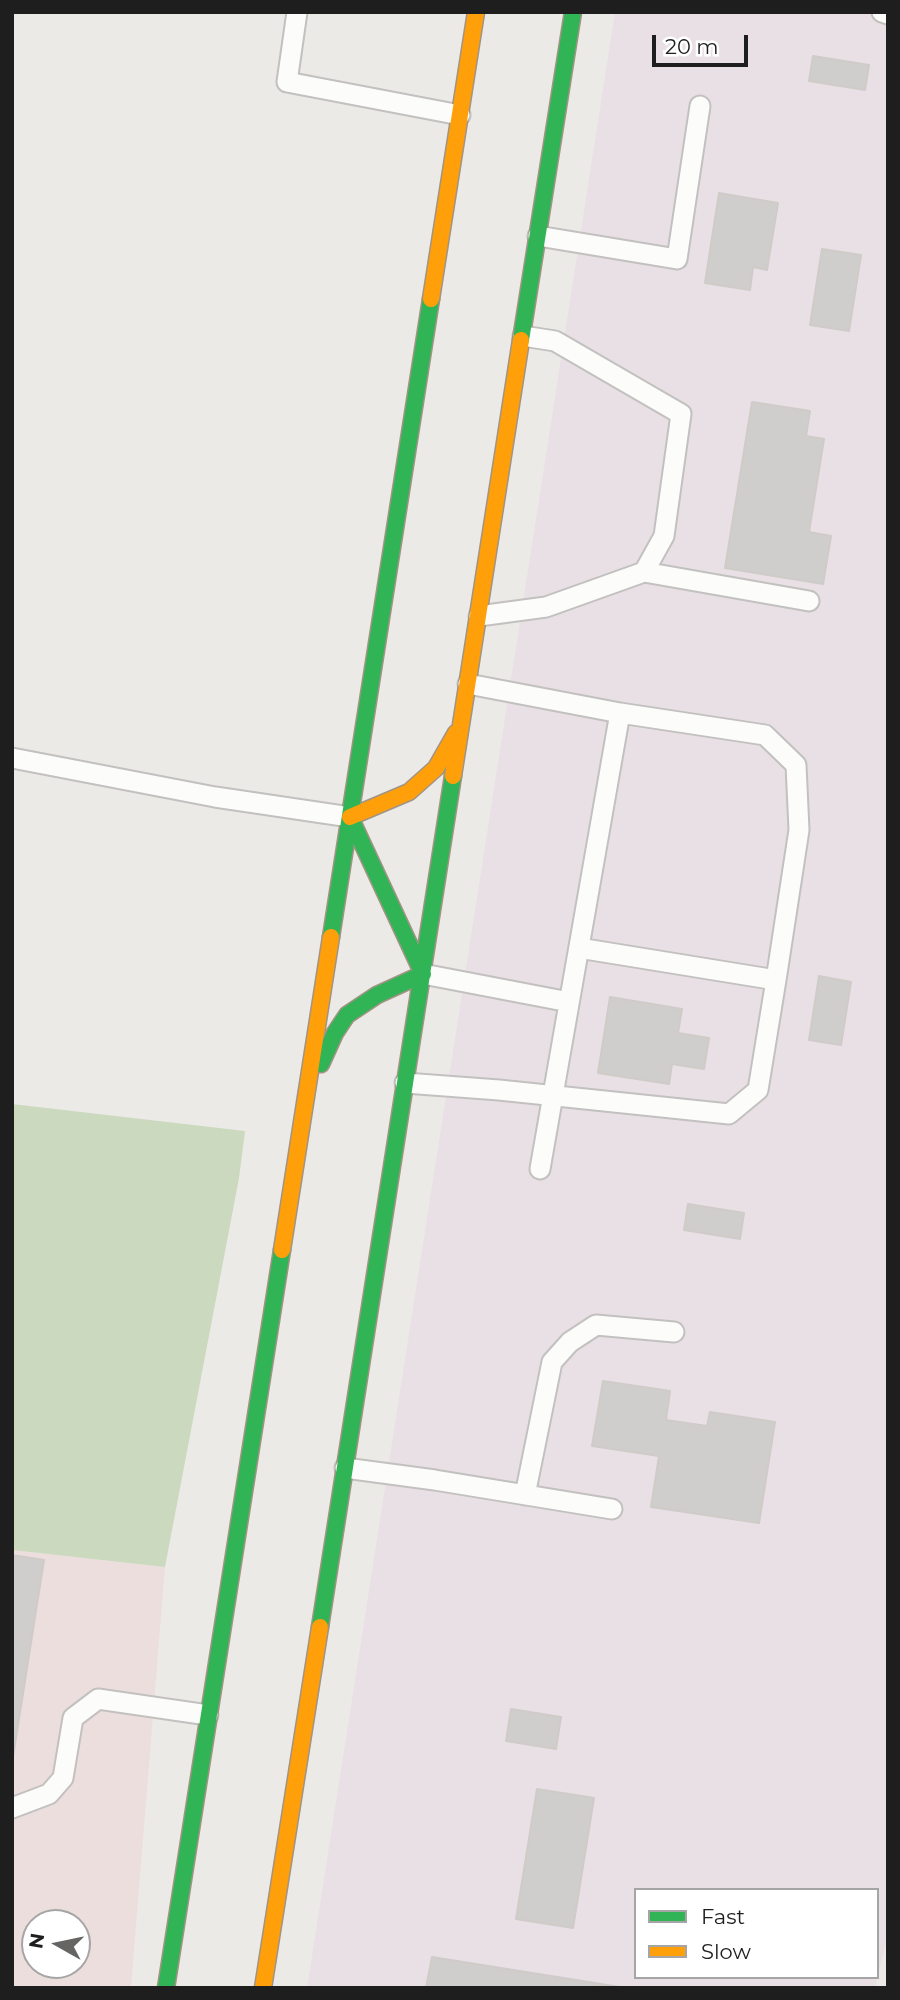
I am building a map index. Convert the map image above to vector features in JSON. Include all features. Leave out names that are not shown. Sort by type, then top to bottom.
[{"type":"main road","points":[[166,1988],[476,12]]},
{"type":"main road","points":[[263,1988],[573,12]]},
{"type":"main road","points":[[349,817],[409,792],[436,768],[462,724]]},
{"type":"main road","points":[[349,817],[423,974]]},
{"type":"main road","points":[[305,1099],[335,1033],[347,1015],[377,995],[423,974]]},
{"type":"lane","points":[[297,12],[286,82],[460,115]]},
{"type":"lane","points":[[881,12],[888,14]]},
{"type":"lane","points":[[538,236],[677,259],[700,106]]},
{"type":"lane","points":[[523,336],[555,341],[681,414],[664,536],[644,572]]},
{"type":"lane","points":[[479,616],[546,607],[644,572],[809,601]]},
{"type":"lane","points":[[405,1083],[729,1114],[758,1090],[776,980],[799,830],[796,765],[765,734],[620,713],[468,684]]},
{"type":"lane","points":[[540,1169],[620,713]]},
{"type":"lane","points":[[12,758],[215,797],[349,817]]},
{"type":"lane","points":[[579,948],[776,980]]},
{"type":"lane","points":[[423,974],[569,1002]]},
{"type":"lane","points":[[525,1495],[552,1362],[570,1342],[596,1325],[674,1332]]},
{"type":"lane","points":[[345,1468],[612,1509]]},
{"type":"lane","points":[[12,1808],[49,1794],[63,1778],[73,1718],[98,1699],[208,1715]]},
{"type":"shaded area","points":[[615,12],[888,12],[888,1935],[879,1972],[879,1888],[634,1888],[634,1979],[877,1979],[875,1988],[307,1988]]},
{"type":"shaded area","points":[[12,1550],[165,1567],[131,1988],[12,1988]]},
{"type":"green space","points":[[12,1104],[245,1131],[239,1178],[165,1567],[12,1550]]},
{"type":"building","points":[[813,56],[869,65],[865,90],[809,81]]},
{"type":"building","points":[[719,193],[778,203],[767,270],[753,267],[750,290],[705,283]]},
{"type":"building","points":[[822,249],[861,255],[849,331],[810,325]]},
{"type":"building","points":[[752,402],[810,411],[806,436],[824,439],[809,532],[831,536],[823,584],[725,568]]},
{"type":"building","points":[[819,976],[851,982],[841,1045],[809,1040]]},
{"type":"building","points":[[610,997],[682,1009],[678,1033],[709,1038],[704,1069],[672,1064],[669,1084],[598,1073]]},
{"type":"building","points":[[688,1204],[744,1213],[740,1239],[684,1230]]},
{"type":"building","points":[[603,1381],[670,1391],[666,1420],[707,1426],[710,1412],[775,1422],[759,1523],[651,1507],[659,1456],[592,1446]]},
{"type":"building","points":[[12,1555],[44,1560],[12,1763]]},
{"type":"building","points":[[511,1709],[561,1717],[556,1749],[506,1741]]},
{"type":"building","points":[[537,1789],[594,1798],[573,1928],[516,1919]]},
{"type":"building","points":[[432,1957],[626,1988],[426,1988]]},
{"type":"traffic: fast","points":[[521,340],[573,12]]},
{"type":"traffic: fast","points":[[331,937],[431,299]]},
{"type":"traffic: fast","points":[[320,1627],[453,776]]},
{"type":"traffic: fast","points":[[350,817],[423,974]]},
{"type":"traffic: fast","points":[[321,1064],[335,1033],[347,1015],[377,995],[423,974]]},
{"type":"traffic: fast","points":[[166,1988],[282,1250]]},
{"type":"traffic: slow","points":[[431,299],[476,12]]},
{"type":"traffic: slow","points":[[453,776],[521,340]]},
{"type":"traffic: slow","points":[[350,817],[409,792],[436,768],[456,733]]},
{"type":"traffic: slow","points":[[282,1250],[331,937]]},
{"type":"traffic: slow","points":[[263,1988],[320,1627]]}]
